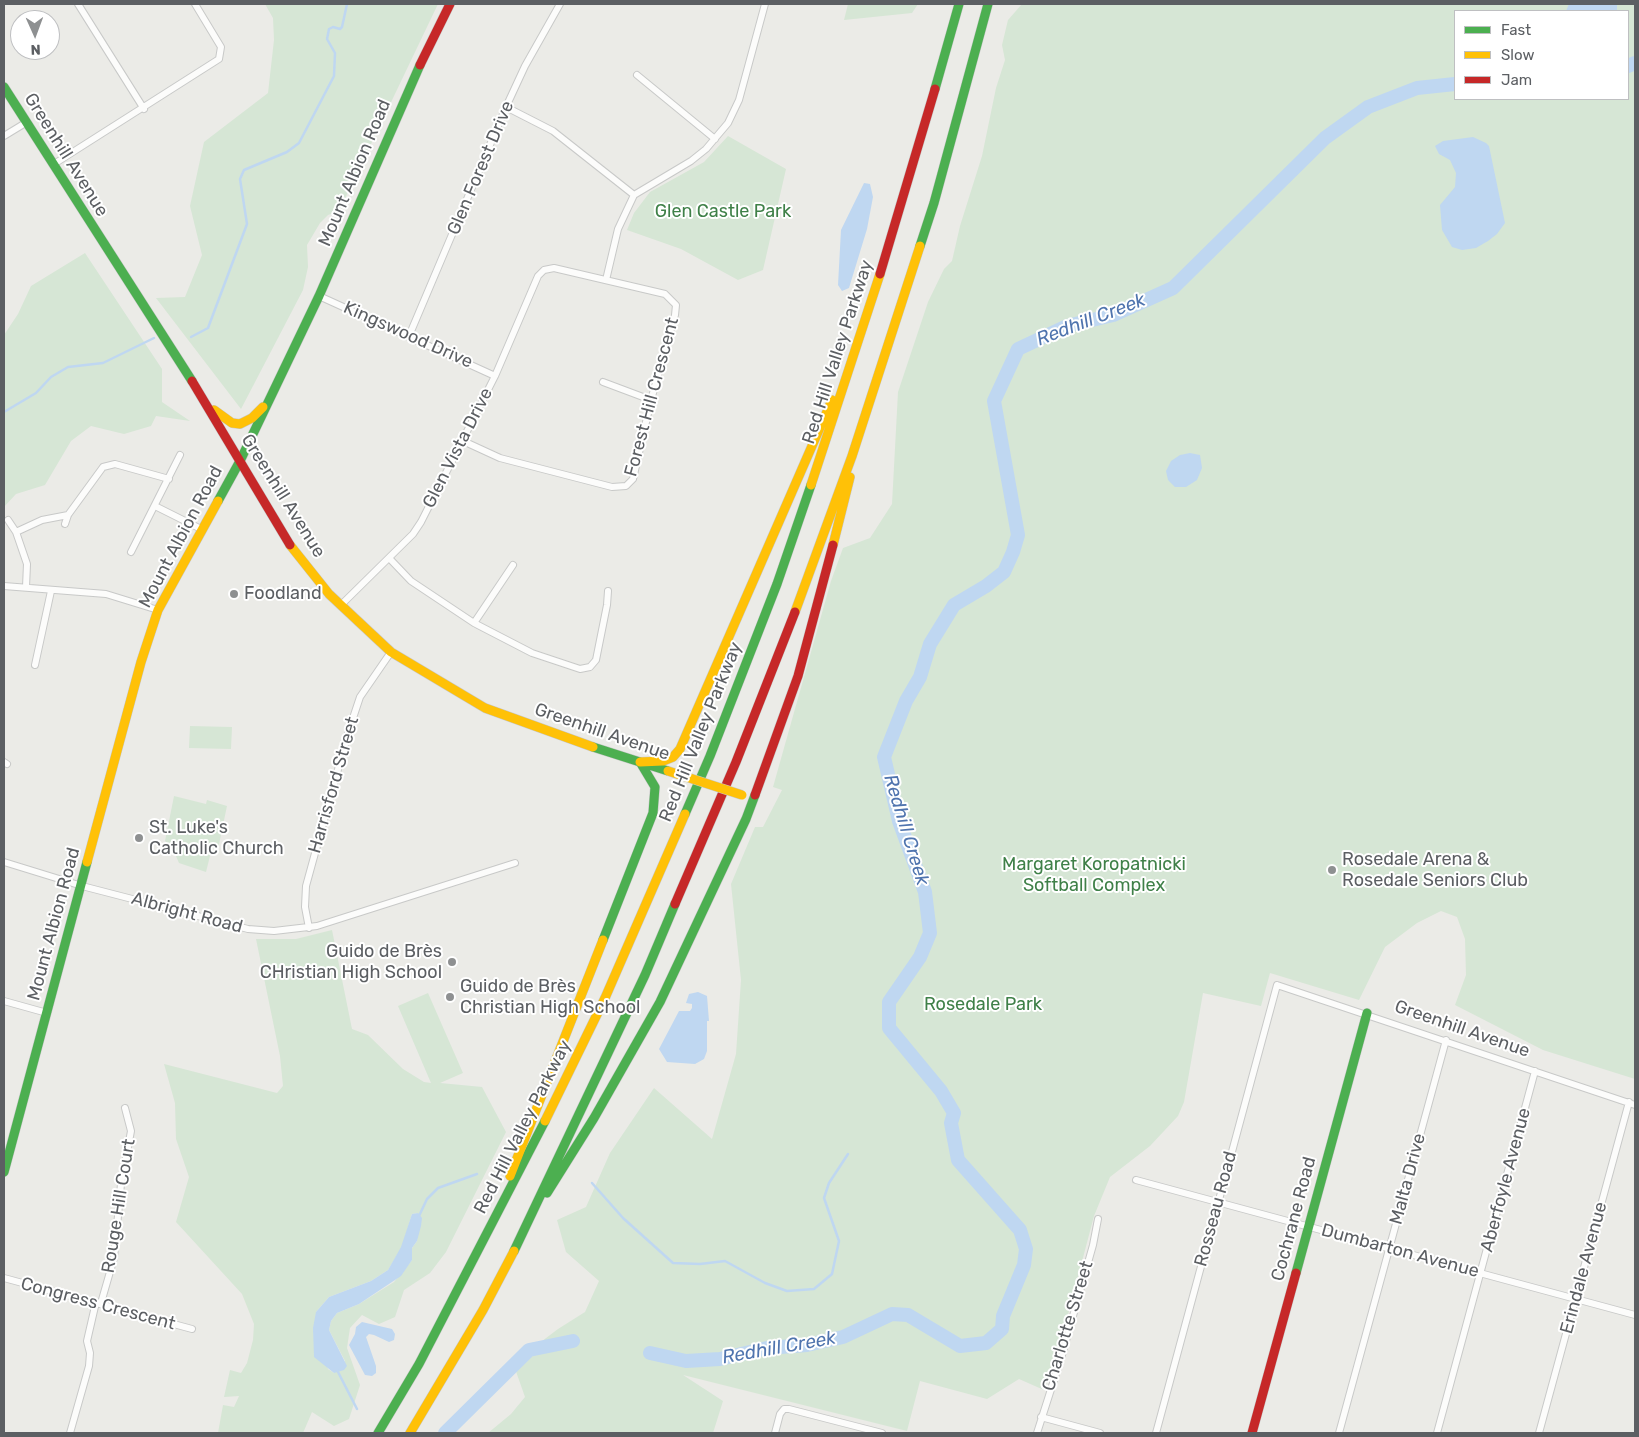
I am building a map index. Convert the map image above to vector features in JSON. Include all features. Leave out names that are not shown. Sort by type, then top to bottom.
[{"type":"main road","name":"Mount Albion Road","points":[[4,1172],[141,662],[158,610],[240,460],[320,296],[424,55],[450,4]]},
{"type":"main road","name":"Red Hill Valley Parkway","points":[[378,1433],[419,1364],[548,1116],[605,998],[710,756],[778,584],[857,350],[911,175],[959,4]]},
{"type":"main road","points":[[410,1433],[483,1310],[537,1206],[645,975],[699,852],[784,643],[852,456],[934,203],[988,4]]},
{"type":"main road","name":"Greenhill Avenue","points":[[4,87],[54,164],[107,252],[208,406],[296,554],[341,606],[391,652],[485,708],[542,730],[754,799]]},
{"type":"main road","points":[[640,762],[663,761],[673,757],[680,749],[844,371],[857,350]]},
{"type":"main road","points":[[208,406],[232,423],[240,424],[252,418],[267,404]]},
{"type":"main road","points":[[537,1206],[575,1149],[660,1002],[754,799],[798,676],[847,493],[852,456]]},
{"type":"main road","points":[[493,1222],[531,1119],[653,813],[655,787],[652,779],[640,762]]},
{"type":"main road","name":"Cochrane Road","points":[[1252,1433],[1367,1013]]},
{"type":"street","points":[[78,4],[144,108]]},
{"type":"street","points":[[54,164],[215,63],[220,57],[221,47],[195,4]]},
{"type":"street","name":"Glen Forest Drive","points":[[409,336],[506,107],[525,66],[558,4]]},
{"type":"street","points":[[606,280],[618,229],[634,195],[691,161],[715,139],[728,123],[739,100],[765,4]]},
{"type":"street","points":[[637,75],[715,139]]},
{"type":"street","points":[[506,107],[553,131],[634,195]]},
{"type":"street","points":[[4,136],[27,122]]},
{"type":"street","name":"Forest Hill Crescent","points":[[463,441],[500,458],[612,487],[626,486],[633,479],[676,305],[665,294],[554,268],[544,270]]},
{"type":"street","name":"Glen Vista Drive","points":[[341,606],[421,522],[495,376],[538,276],[544,270]]},
{"type":"street","name":"Kingswood Drive","points":[[320,296],[495,376]]},
{"type":"street","points":[[603,382],[651,400]]},
{"type":"street","points":[[131,552],[180,455]]},
{"type":"street","points":[[65,524],[68,515],[103,467],[115,464],[169,479]]},
{"type":"street","points":[[155,506],[201,529]]},
{"type":"street","points":[[16,532],[42,520],[68,515]]},
{"type":"street","points":[[8,520],[16,532],[27,564],[26,587]]},
{"type":"street","points":[[388,558],[411,582],[474,623],[532,653],[580,669],[590,667],[596,660],[608,591]]},
{"type":"street","points":[[474,623],[513,565]]},
{"type":"street","points":[[4,586],[106,594],[158,610]]},
{"type":"street","points":[[34,665],[51,591]]},
{"type":"street","name":"Harrisford Street","points":[[309,928],[306,886],[348,733],[360,698],[391,652]]},
{"type":"street","name":"Albright Road","points":[[4,862],[82,886],[248,930],[274,931],[309,928],[515,863]]},
{"type":"street","name":"Greenhill Avenue","points":[[1277,985],[1367,1013],[1632,1103]]},
{"type":"street","name":"Rosseau Road","points":[[1156,1433],[1277,985]]},
{"type":"street","points":[[4,1001],[47,1012]]},
{"type":"street","name":"Malta Drive","points":[[1339,1433],[1446,1040]]},
{"type":"street","name":"Aberfoyle Avenue","points":[[1437,1433],[1535,1071]]},
{"type":"street","name":"Erindale Avenue","points":[[1539,1433],[1632,1103]]},
{"type":"street","name":"Rouge Hill Court","points":[[70,1433],[89,1366],[88,1332],[114,1258],[121,1184],[132,1132],[125,1108]]},
{"type":"street","name":"Dumbarton Avenue","points":[[1136,1180],[1635,1315]]},
{"type":"street","name":"Charlotte Street","points":[[1036,1433],[1067,1336],[1093,1245],[1098,1219]]},
{"type":"street","name":"Congress Crescent","points":[[4,1278],[192,1329]]},
{"type":"street","points":[[775,1433],[780,1414],[784,1409],[789,1408],[882,1433]]},
{"type":"street","points":[[1041,1417],[1100,1433]]},
{"type":"green space","points":[[265,4],[438,4],[339,211],[328,215],[320,223],[307,245],[308,267],[303,290],[241,409],[156,298],[185,297],[202,255],[190,206],[204,142],[268,93],[274,40],[273,18]]},
{"type":"green space","points":[[848,4],[918,4],[912,13],[844,20]]},
{"type":"green space","points":[[1022,4],[1635,4],[1635,1079],[1543,1050],[1455,1005],[1466,975],[1465,939],[1457,917],[1441,911],[1417,923],[1385,947],[1359,1000],[1270,973],[1261,1006],[1203,993],[1184,1102],[1178,1116],[1150,1146],[1110,1177],[1094,1216],[1056,1360],[1044,1390],[1019,1379],[987,1399],[920,1381],[907,1431],[683,1375],[723,1401],[713,1433],[488,1433],[511,1414],[525,1397],[513,1363],[558,1329],[585,1312],[599,1281],[566,1252],[557,1220],[586,1207],[610,1153],[654,1088],[712,1139],[736,1054],[741,980],[731,884],[755,827],[763,827],[782,790],[773,787],[831,581],[843,548],[870,538],[892,504],[898,392],[928,302],[944,269],[952,261],[960,226],[982,156],[996,88],[1005,60],[1002,45],[1008,20]]},
{"type":"green space","name":"Glen Castle Park","points":[[728,136],[786,169],[763,270],[738,280],[681,249],[627,230],[634,213],[650,192],[704,162]]},
{"type":"green space","points":[[85,253],[162,369],[162,402],[190,421],[156,416],[151,426],[124,434],[91,426],[71,441],[45,485],[16,494],[4,507],[4,335],[18,314],[31,286]]},
{"type":"green space","points":[[190,726],[232,727],[231,749],[189,748]]},
{"type":"green space","points":[[174,796],[206,804],[207,800],[227,806],[218,849],[212,848],[206,872],[179,863],[172,847],[165,841]]},
{"type":"green space","points":[[332,930],[352,1029],[368,1035],[403,1069],[424,1082],[431,1083],[398,1006],[428,993],[463,1073],[440,1083],[482,1087],[506,1132],[446,1252],[430,1273],[404,1290],[395,1317],[379,1324],[362,1315],[350,1328],[347,1348],[360,1385],[349,1419],[334,1426],[312,1412],[303,1433],[218,1433],[223,1405],[234,1407],[239,1396],[224,1397],[230,1370],[241,1373],[247,1363],[253,1340],[254,1324],[242,1294],[176,1222],[189,1177],[176,1139],[175,1103],[164,1064],[277,1093],[283,1086],[280,1056],[256,939],[296,939]],"holes":[[[418,1213],[417,1241],[412,1248],[412,1260],[394,1282],[359,1304],[337,1313],[331,1321],[329,1330],[345,1361],[334,1373],[328,1369],[316,1312],[329,1297],[371,1281],[388,1270],[402,1247],[412,1214]]]},
{"type":"water","points":[[1569,4],[1617,4],[1617,10],[1566,10]]},
{"type":"water","points":[[1473,137],[1489,146],[1505,223],[1497,234],[1488,241],[1476,248],[1462,250],[1452,247],[1442,230],[1440,205],[1455,187],[1456,173],[1450,160],[1439,154],[1435,146],[1443,141]]},
{"type":"water","points":[[864,183],[870,184],[873,197],[867,229],[849,288],[842,291],[838,285],[841,230]]},
{"type":"water","points":[[1190,453],[1200,455],[1202,468],[1197,480],[1186,487],[1175,487],[1168,480],[1166,471],[1171,461],[1180,455]]},
{"type":"water","points":[[698,992],[707,996],[709,1021],[707,1021],[707,1051],[704,1059],[695,1064],[667,1062],[659,1049],[679,1011],[690,1011],[692,1008],[692,1004],[686,1003],[689,994]]},
{"type":"water","points":[[418,1213],[422,1218],[421,1226],[417,1241],[412,1248],[412,1260],[401,1276],[359,1304],[337,1313],[331,1321],[329,1330],[347,1366],[344,1370],[334,1373],[314,1357],[313,1328],[316,1312],[329,1297],[371,1281],[388,1270],[401,1247],[412,1214]]},
{"type":"water","points":[[362,1322],[392,1329],[395,1334],[394,1340],[389,1342],[374,1335],[369,1334],[366,1337],[376,1366],[376,1373],[372,1376],[365,1375],[349,1345],[355,1334],[356,1327]]},
{"type":"waterway","points":[[191,337],[208,328],[247,224],[240,179],[244,170],[287,152],[299,143],[334,76],[335,53],[327,39],[329,29],[333,27],[340,29],[342,27],[347,4]]},
{"type":"waterway","name":"Redhill Creek","points":[[1629,66],[1635,63]]},
{"type":"waterway","name":"Redhill Creek","points":[[650,1353],[686,1361],[720,1359],[767,1348],[807,1345],[843,1337],[892,1314],[908,1315],[960,1346],[986,1343],[1002,1329],[1003,1316],[1024,1265],[1026,1249],[1020,1230],[958,1160],[951,1123],[954,1113],[941,1091],[889,1028],[889,1002],[920,957],[930,933],[925,892],[899,821],[884,757],[906,701],[920,677],[930,644],[954,605],[986,586],[1004,572],[1013,552],[1018,535],[994,401],[1018,349],[1067,326],[1113,315],[1173,288],[1325,138],[1368,107],[1417,88],[1454,84]]},
{"type":"waterway","points":[[4,412],[36,393],[51,377],[68,367],[103,363],[154,338]]},
{"type":"waterway","points":[[592,1183],[623,1218],[673,1263],[700,1264],[725,1261],[765,1283],[787,1291],[814,1289],[832,1274],[839,1241],[824,1198],[829,1183],[848,1154]]},
{"type":"waterway","points":[[419,1216],[427,1199],[438,1188],[477,1174]]},
{"type":"waterway","name":"Redhill Creek","points":[[445,1433],[529,1350],[573,1341]]},
{"type":"waterway","points":[[337,1370],[357,1409]]},
{"type":"traffic: fast","points":[[935,89],[959,4]]},
{"type":"traffic: fast","points":[[920,246],[934,203],[988,4]]},
{"type":"traffic: fast","points":[[218,501],[240,461],[319,296],[420,65]]},
{"type":"traffic: fast","points":[[4,87],[192,381]]},
{"type":"traffic: fast","points":[[685,814],[710,756],[777,584],[811,485]]},
{"type":"traffic: fast","points":[[593,747],[668,771]]},
{"type":"traffic: fast","points":[[603,940],[653,813],[655,787],[640,762]]},
{"type":"traffic: fast","points":[[547,1193],[594,1118],[660,1002],[746,819],[755,795]]},
{"type":"traffic: fast","points":[[4,1172],[87,862]]},
{"type":"traffic: fast","points":[[514,1251],[645,975],[675,904]]},
{"type":"traffic: fast","points":[[1296,1273],[1367,1013]]},
{"type":"traffic: fast","points":[[378,1433],[419,1364],[545,1121]]},
{"type":"traffic: slow","points":[[795,612],[852,456],[920,246]]},
{"type":"traffic: slow","points":[[811,485],[880,274]]},
{"type":"traffic: slow","points":[[640,762],[663,761],[673,757],[680,749],[832,400]]},
{"type":"traffic: slow","points":[[214,410],[232,423],[240,424],[252,418],[263,407]]},
{"type":"traffic: slow","points":[[833,545],[850,477]]},
{"type":"traffic: slow","points":[[87,862],[141,662],[158,610],[218,501]]},
{"type":"traffic: slow","points":[[290,545],[329,594],[391,652],[485,708],[593,747]]},
{"type":"traffic: slow","points":[[668,771],[742,795]]},
{"type":"traffic: slow","points":[[545,1121],[605,998],[685,814]]},
{"type":"traffic: slow","points":[[510,1176],[603,940]]},
{"type":"traffic: slow","points":[[410,1433],[483,1310],[514,1251]]},
{"type":"traffic: jam","points":[[420,65],[450,4]]},
{"type":"traffic: jam","points":[[880,274],[935,89]]},
{"type":"traffic: jam","points":[[192,381],[290,545]]},
{"type":"traffic: jam","points":[[755,795],[798,676],[833,545]]},
{"type":"traffic: jam","points":[[675,904],[736,762],[795,612]]},
{"type":"traffic: jam","points":[[1252,1433],[1296,1273]]},
{"type":"place","name":"Foodland","points":[[234,594]]},
{"type":"place","name":"St. Luke's Catholic Church","points":[[139,838]]},
{"type":"place","name":"Rosedale Arena & Rosedale Seniors Club","points":[[1332,870]]},
{"type":"place","name":"Guido de Brès CHristian High School","points":[[452,962]]},
{"type":"place","name":"Guido de Brès Christian High School","points":[[450,997]]},
{"type":"park label","name":"Margaret Koropatnicki Softball Complex","points":[[1094,875]]},
{"type":"park label","name":"Rosedale Park","points":[[983,1005]]}]
